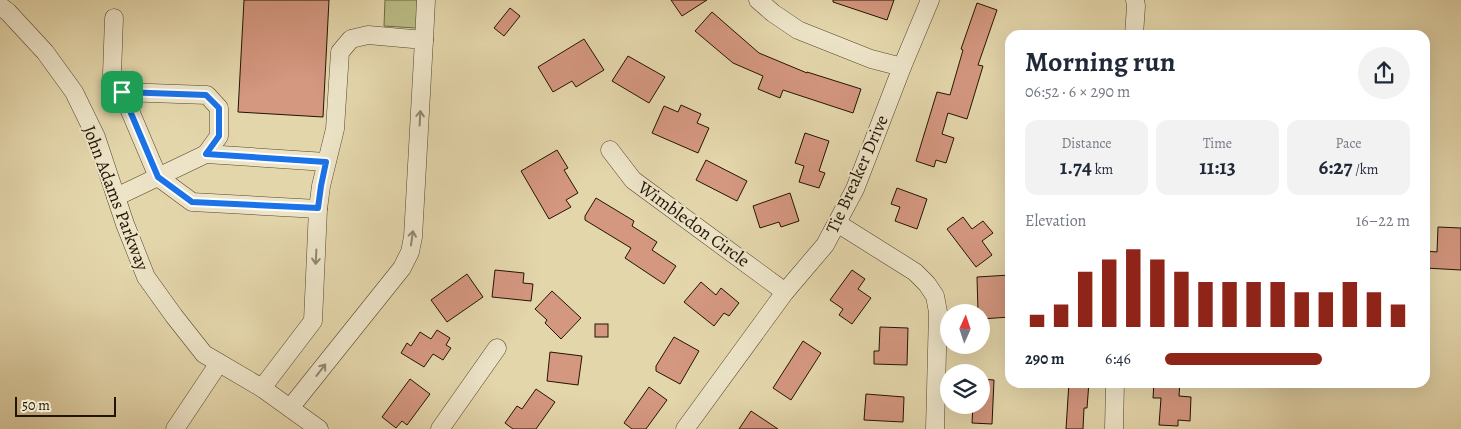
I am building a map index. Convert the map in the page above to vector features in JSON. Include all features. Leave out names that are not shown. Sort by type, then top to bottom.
[{"type":"street","points":[[290,408],[402,268],[410,252],[413,237],[426,0]]},
{"type":"street","points":[[758,0],[798,30],[871,59],[902,67]]},
{"type":"street","name":"Tie Breaker Drive","points":[[685,429],[785,292],[825,245],[838,223],[855,189],[930,0]]},
{"type":"street","points":[[1134,30],[1135,0]]},
{"type":"street","name":"John Adams Parkway","points":[[0,6],[8,12],[45,52],[74,92],[96,137],[146,278],[204,354],[262,388],[319,429]]},
{"type":"street","points":[[114,18],[112,74],[122,92],[158,177],[192,202],[318,208]]},
{"type":"street","points":[[262,388],[313,320],[318,208],[326,162],[335,129],[340,52],[351,39],[368,35],[424,40]]},
{"type":"street","points":[[116,197],[206,154],[219,136],[219,108],[206,95],[122,92]]},
{"type":"street","name":"Wimbledon Circle","points":[[610,150],[633,180],[785,292]]},
{"type":"street","points":[[206,154],[326,162]]},
{"type":"street","points":[[838,223],[915,272],[927,284],[934,296],[938,312],[935,429]]},
{"type":"street","points":[[440,429],[497,348]]},
{"type":"street","points":[[175,429],[219,363]]},
{"type":"street","points":[[1114,429],[1116,388]]},
{"type":"green space","points":[[385,0],[434,0],[432,29],[384,26]]},
{"type":"building","points":[[244,0],[329,0],[323,117],[238,112]]},
{"type":"building","points":[[671,0],[707,0],[682,16]]},
{"type":"building","points":[[833,0],[894,0],[887,20],[833,2]]},
{"type":"building","points":[[977,3],[997,10],[978,65],[983,66],[967,119],[948,113],[942,134],[954,138],[946,163],[936,160],[934,167],[916,161],[937,92],[950,95],[963,50],[961,49]]},
{"type":"building","points":[[510,8],[520,16],[504,36],[494,28]]},
{"type":"building","points":[[712,12],[759,53],[807,73],[861,89],[853,113],[783,90],[780,98],[758,89],[763,76],[733,63],[695,31]]},
{"type":"building","points":[[584,39],[604,70],[576,87],[572,81],[553,92],[538,67]]},
{"type":"building","points":[[628,56],[665,77],[649,103],[612,81]]},
{"type":"building","points":[[681,105],[701,114],[697,123],[709,128],[698,153],[652,133],[664,106],[678,112]]},
{"type":"building","points":[[805,133],[829,141],[819,171],[825,173],[819,188],[799,182],[804,166],[795,163]]},
{"type":"building","points":[[557,150],[568,168],[564,170],[578,193],[566,200],[571,207],[549,219],[521,171]]},
{"type":"building","points":[[706,160],[747,181],[737,201],[696,180]]},
{"type":"building","points":[[897,188],[927,199],[917,229],[895,221],[900,207],[891,204]]},
{"type":"building","points":[[790,193],[799,221],[781,227],[779,222],[760,228],[753,206]]},
{"type":"building","points":[[596,198],[634,221],[632,226],[657,242],[652,250],[676,266],[664,284],[625,258],[631,248],[585,220],[585,216]]},
{"type":"building","points":[[963,217],[972,229],[983,221],[993,233],[982,241],[992,255],[976,267],[947,229]]},
{"type":"building","points":[[1438,227],[1461,228],[1461,270],[1430,268],[1430,251],[1437,252]]},
{"type":"building","points":[[495,270],[524,273],[523,283],[533,284],[531,301],[492,297]]},
{"type":"building","points":[[852,270],[865,279],[858,289],[871,298],[852,324],[839,315],[843,309],[830,300]]},
{"type":"building","points":[[467,274],[483,297],[447,322],[431,300]]},
{"type":"building","points":[[1005,275],[1005,317],[990,318],[990,304],[978,304],[977,277]]},
{"type":"building","points":[[701,282],[716,295],[721,288],[739,303],[729,316],[724,313],[714,326],[684,302]]},
{"type":"building","points":[[552,291],[581,318],[561,339],[545,323],[547,320],[535,309]]},
{"type":"building","points":[[595,324],[608,324],[608,337],[595,337]]},
{"type":"building","points":[[880,327],[908,328],[907,365],[874,364],[874,351],[879,351]]},
{"type":"building","points":[[437,330],[450,338],[446,345],[451,348],[443,360],[433,354],[424,367],[401,353],[407,343],[411,346],[420,332],[431,339]]},
{"type":"building","points":[[674,337],[699,351],[680,384],[656,371],[656,366]]},
{"type":"building","points":[[803,341],[821,353],[791,400],[773,388]]},
{"type":"building","points":[[550,352],[582,356],[578,385],[547,381]]},
{"type":"building","points":[[410,379],[430,394],[407,425],[402,421],[396,428],[382,417]]},
{"type":"building","points":[[990,380],[994,380],[992,424],[972,423],[972,414],[990,414]]},
{"type":"building","points":[[649,387],[667,400],[646,429],[632,429],[624,423]]},
{"type":"building","points":[[1069,388],[1089,388],[1087,408],[1084,408],[1083,429],[1066,429]]},
{"type":"building","points":[[1154,388],[1180,388],[1179,396],[1191,397],[1190,421],[1178,420],[1178,426],[1159,425],[1161,398],[1153,398]]},
{"type":"building","points":[[536,389],[555,402],[536,429],[513,429],[505,423],[517,406],[522,409]]},
{"type":"building","points":[[866,394],[904,397],[903,422],[864,420]]},
{"type":"building","points":[[751,411],[778,429],[739,429]]},
{"type":"route","points":[[122,92],[206,95],[219,108],[219,136],[206,154],[326,162],[318,208],[192,202],[158,177],[122,92]]}]
